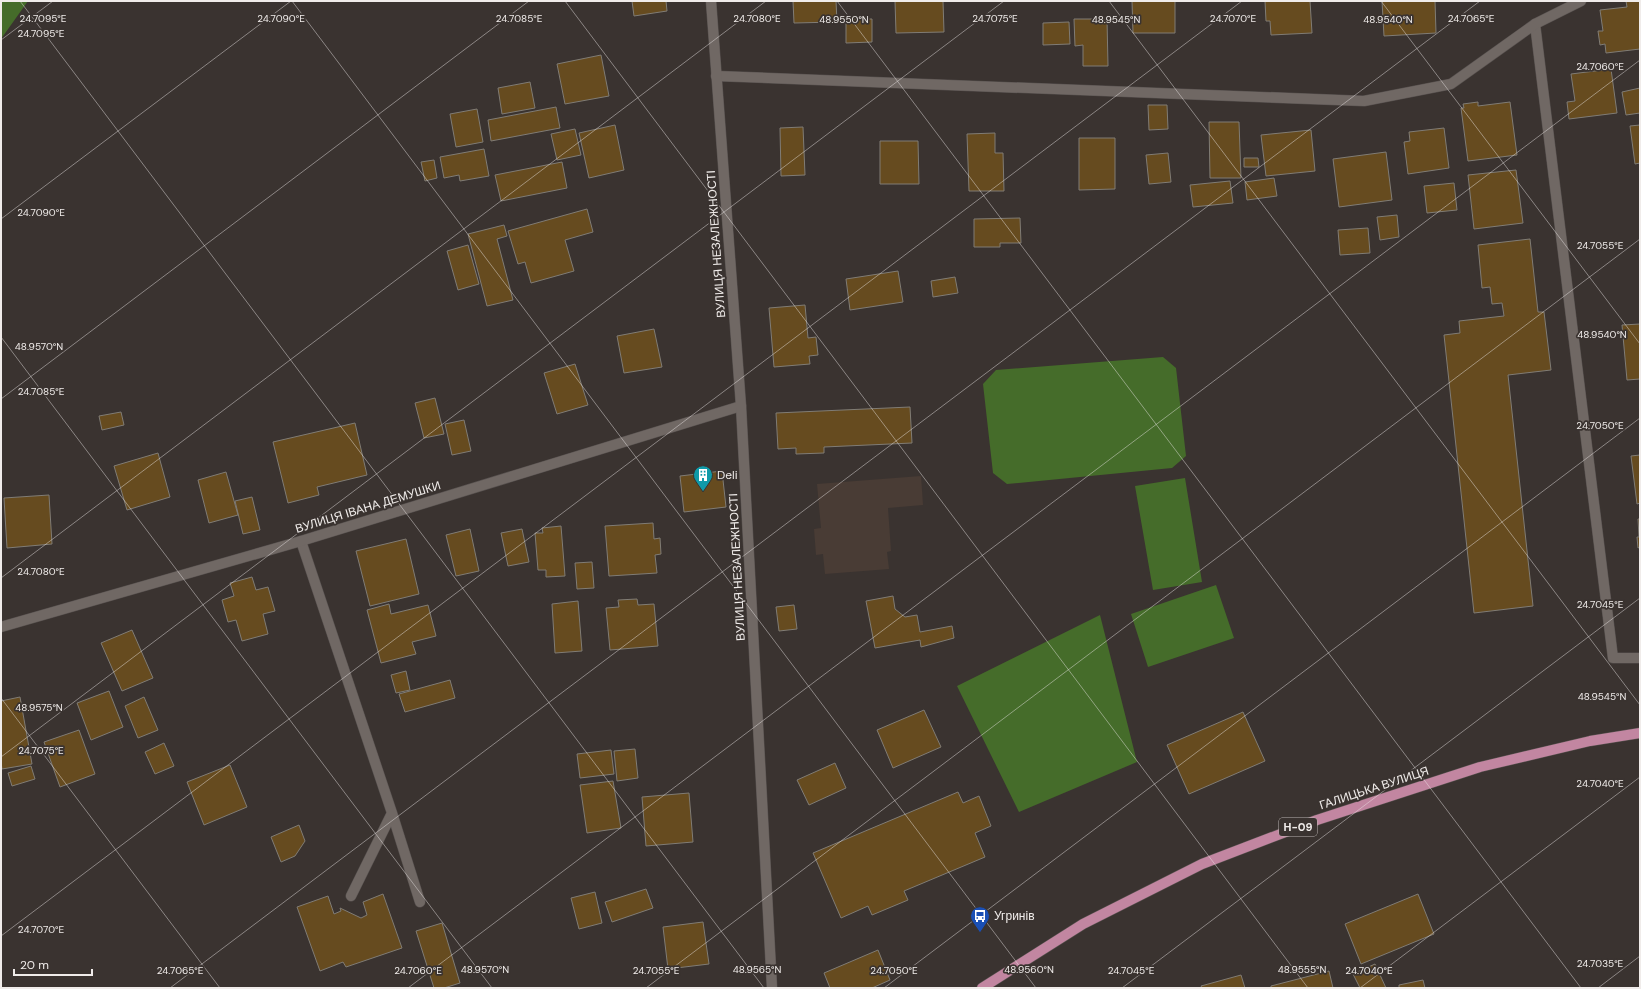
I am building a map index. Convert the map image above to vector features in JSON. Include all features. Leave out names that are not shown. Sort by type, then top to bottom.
[{"type":"main road","name":"ГАЛИЦЬКА ВУЛИЦЯ","points":[[982,988],[1083,924],[1209,861],[1318,820],[1480,768],[1590,741],[1640,733]]},
{"type":"street","name":"ВУЛИЦЯ НЕЗАЛЕЖНОСТІ","points":[[711,1],[741,406],[772,988]]},
{"type":"street","points":[[716,76],[1364,101],[1451,84],[1535,24],[1581,1]]},
{"type":"street","points":[[1535,24],[1613,658],[1640,658]]},
{"type":"street","name":"ВУЛИЦЯ ІВАНА ДЕМУШКИ","points":[[1,627],[301,541],[741,406]]},
{"type":"street","points":[[301,541],[392,813],[420,902]]},
{"type":"street","points":[[351,896],[392,813]]},
{"type":"shaded area","points":[[921,476],[923,505],[888,508],[891,551],[887,552],[889,569],[825,574],[823,554],[816,555],[814,529],[821,528],[817,484]]},
{"type":"green space","points":[[1,1],[28,1],[1,39]]},
{"type":"green space","points":[[1163,357],[1176,368],[1186,456],[1172,468],[1007,484],[993,473],[983,384],[996,370]]},
{"type":"green space","points":[[1185,478],[1202,582],[1153,590],[1135,486]]},
{"type":"green space","points":[[1216,585],[1234,638],[1148,667],[1131,614]]},
{"type":"green space","points":[[1100,615],[1137,762],[1019,812],[957,686]]},
{"type":"building","points":[[632,1],[666,1],[667,11],[634,16]]},
{"type":"building","points":[[793,1],[836,1],[837,22],[794,23]]},
{"type":"building","points":[[895,1],[943,1],[944,32],[896,33]]},
{"type":"building","points":[[1132,1],[1175,1],[1175,33],[1133,33]]},
{"type":"building","points":[[1265,1],[1310,1],[1312,33],[1271,35],[1270,21],[1266,21]]},
{"type":"building","points":[[1382,1],[1435,1],[1436,33],[1384,36]]},
{"type":"building","points":[[1626,1],[1640,1],[1640,49],[1606,53],[1605,44],[1600,45],[1598,31],[1603,31],[1600,10],[1627,7]]},
{"type":"building","points":[[846,19],[872,19],[872,42],[846,43]]},
{"type":"building","points":[[1074,19],[1107,19],[1108,66],[1083,66],[1083,45],[1075,46]]},
{"type":"building","points":[[1069,22],[1070,44],[1043,45],[1043,23]]},
{"type":"building","points":[[601,55],[609,96],[565,104],[557,64]]},
{"type":"building","points":[[1611,69],[1617,113],[1569,119],[1567,102],[1575,101],[1571,74]]},
{"type":"building","points":[[530,82],[535,108],[502,114],[498,88]]},
{"type":"building","points":[[1640,88],[1640,113],[1626,115],[1622,92]]},
{"type":"building","points":[[1478,102],[1478,106],[1510,102],[1517,155],[1468,161],[1461,108],[1464,108],[1463,104]]},
{"type":"building","points":[[1148,105],[1167,105],[1168,129],[1149,130]]},
{"type":"building","points":[[556,107],[560,128],[491,141],[488,120]]},
{"type":"building","points":[[477,109],[483,142],[456,147],[450,114]]},
{"type":"building","points":[[1209,122],[1239,122],[1241,178],[1210,178]]},
{"type":"building","points":[[615,125],[624,170],[589,178],[579,133]]},
{"type":"building","points":[[1640,125],[1640,163],[1635,164],[1630,126]]},
{"type":"building","points":[[803,127],[805,175],[781,176],[780,128]]},
{"type":"building","points":[[1444,128],[1449,168],[1408,174],[1404,142],[1410,141],[1409,132]]},
{"type":"building","points":[[575,129],[581,155],[557,160],[551,134]]},
{"type":"building","points":[[1311,130],[1315,171],[1266,176],[1261,135]]},
{"type":"building","points":[[995,133],[995,153],[1003,153],[1004,191],[969,191],[967,134]]},
{"type":"building","points":[[1079,138],[1115,138],[1115,189],[1079,190]]},
{"type":"building","points":[[880,141],[918,141],[919,184],[880,184]]},
{"type":"building","points":[[484,149],[489,176],[460,181],[459,175],[444,178],[440,157]]},
{"type":"building","points":[[1386,152],[1392,200],[1339,207],[1333,159]]},
{"type":"building","points":[[1168,153],[1171,182],[1149,184],[1146,155]]},
{"type":"building","points":[[1244,158],[1258,158],[1259,167],[1244,167]]},
{"type":"building","points":[[434,160],[437,178],[425,181],[421,162]]},
{"type":"building","points":[[562,162],[567,188],[501,201],[495,175]]},
{"type":"building","points":[[1516,170],[1523,223],[1474,229],[1468,175]]},
{"type":"building","points":[[1274,178],[1277,196],[1247,200],[1245,182]]},
{"type":"building","points":[[1230,181],[1233,203],[1193,207],[1190,185]]},
{"type":"building","points":[[1454,183],[1457,210],[1427,213],[1424,186]]},
{"type":"building","points":[[587,209],[593,232],[565,240],[574,271],[531,283],[525,262],[518,264],[508,231]]},
{"type":"building","points":[[1397,215],[1399,237],[1380,240],[1377,217]]},
{"type":"building","points":[[1020,218],[1021,243],[1000,243],[1000,247],[974,247],[974,219]]},
{"type":"building","points":[[504,225],[507,236],[497,239],[513,300],[487,306],[468,234]]},
{"type":"building","points":[[1368,228],[1370,253],[1340,255],[1338,230]]},
{"type":"building","points":[[1530,239],[1538,312],[1544,312],[1551,370],[1508,375],[1533,606],[1474,613],[1444,335],[1460,333],[1459,321],[1504,316],[1502,303],[1492,304],[1490,287],[1482,288],[1478,245]]},
{"type":"building","points":[[468,245],[479,284],[458,290],[447,251]]},
{"type":"building","points":[[898,271],[903,302],[850,310],[846,279]]},
{"type":"building","points":[[955,277],[958,293],[933,297],[931,281]]},
{"type":"building","points":[[805,305],[808,338],[816,337],[818,355],[809,356],[810,364],[774,367],[769,308]]},
{"type":"building","points":[[1640,324],[1640,379],[1627,380],[1622,325]]},
{"type":"building","points":[[654,329],[662,367],[624,373],[617,336]]},
{"type":"building","points":[[575,364],[588,405],[557,414],[544,373]]},
{"type":"building","points":[[435,398],[444,434],[424,438],[415,403]]},
{"type":"building","points":[[910,407],[912,443],[824,447],[824,453],[796,454],[796,448],[778,449],[776,413]]},
{"type":"building","points":[[121,412],[124,425],[102,430],[99,416]]},
{"type":"building","points":[[464,420],[471,451],[452,455],[445,424]]},
{"type":"building","points":[[355,423],[367,475],[317,487],[319,495],[288,503],[273,442]]},
{"type":"building","points":[[158,453],[170,497],[127,510],[114,466]]},
{"type":"building","points":[[1640,455],[1640,503],[1637,504],[1631,456]]},
{"type":"building","name":"Deli","points":[[722,471],[726,507],[684,512],[680,476]]},
{"type":"building","points":[[226,472],[238,515],[209,523],[198,480]]},
{"type":"building","points":[[49,495],[52,544],[7,548],[4,498]]},
{"type":"building","points":[[252,497],[260,530],[243,534],[235,501]]},
{"type":"building","points":[[1638,519],[1640,519],[1640,547],[1638,548],[1637,537],[1639,537]]},
{"type":"building","points":[[653,523],[654,539],[660,538],[661,554],[655,555],[657,573],[609,576],[605,526]]},
{"type":"building","points":[[561,526],[565,576],[546,577],[546,570],[538,570],[535,533],[543,533],[542,528]]},
{"type":"building","points":[[470,529],[479,571],[456,576],[446,535]]},
{"type":"building","points":[[522,529],[529,562],[508,566],[501,533]]},
{"type":"building","points":[[406,539],[419,594],[370,606],[356,551]]},
{"type":"building","points":[[592,562],[594,588],[577,589],[575,563]]},
{"type":"building","points":[[252,577],[256,590],[268,587],[275,611],[263,614],[268,634],[242,641],[236,620],[228,622],[222,600],[234,596],[230,583]]},
{"type":"building","points":[[893,596],[895,609],[905,617],[917,615],[920,632],[952,626],[954,638],[921,647],[920,640],[875,648],[866,601]]},
{"type":"building","points":[[637,599],[638,605],[654,604],[658,646],[610,650],[606,608],[619,607],[618,600]]},
{"type":"building","points":[[578,601],[582,651],[555,653],[552,604]]},
{"type":"building","points":[[389,604],[391,614],[428,605],[436,636],[412,642],[416,654],[381,663],[367,610]]},
{"type":"building","points":[[794,605],[797,629],[779,631],[776,607]]},
{"type":"building","points":[[132,630],[153,678],[122,691],[101,643]]},
{"type":"building","points":[[406,671],[410,690],[396,693],[391,675]]},
{"type":"building","points":[[450,680],[455,698],[405,712],[399,694]]},
{"type":"building","points":[[109,691],[123,727],[91,740],[77,703]]},
{"type":"building","points":[[20,697],[32,764],[2,769],[1,701]]},
{"type":"building","points":[[144,697],[158,730],[138,738],[125,706]]},
{"type":"building","points":[[924,710],[941,747],[893,768],[877,730]]},
{"type":"building","points":[[1243,712],[1265,761],[1189,794],[1167,745]]},
{"type":"building","points":[[79,730],[95,774],[60,787],[44,742]]},
{"type":"building","points":[[164,743],[174,766],[155,774],[145,752]]},
{"type":"building","points":[[635,749],[638,778],[617,781],[614,751]]},
{"type":"building","points":[[611,750],[614,774],[580,778],[577,754]]},
{"type":"building","points":[[835,763],[846,788],[809,805],[797,780]]},
{"type":"building","points":[[230,765],[247,807],[204,825],[187,782]]},
{"type":"building","points":[[31,766],[35,779],[12,786],[8,773]]},
{"type":"building","points":[[613,781],[621,828],[587,833],[580,785]]},
{"type":"building","points":[[958,792],[963,803],[979,796],[991,826],[975,833],[985,857],[904,891],[908,900],[872,915],[868,906],[841,918],[813,853]]},
{"type":"building","points":[[689,793],[693,842],[646,846],[642,797]]},
{"type":"building","points":[[299,825],[305,841],[295,856],[281,862],[271,837]]},
{"type":"building","points":[[646,889],[653,908],[612,922],[605,902]]},
{"type":"building","points":[[595,892],[602,923],[579,929],[571,898]]},
{"type":"building","points":[[383,894],[402,948],[346,967],[343,962],[320,971],[297,907],[328,896],[334,914],[341,911],[340,908],[361,918],[367,915],[363,902]]},
{"type":"building","points":[[1418,894],[1434,934],[1361,964],[1345,924]]},
{"type":"building","points":[[703,922],[709,964],[668,969],[663,927]]},
{"type":"building","points":[[442,923],[460,983],[444,988],[434,988],[416,931]]},
{"type":"building","points":[[878,950],[890,980],[872,988],[830,988],[824,973]]},
{"type":"building","points":[[1375,964],[1386,988],[1360,988],[1353,974]]},
{"type":"building","points":[[1329,971],[1333,988],[1271,988],[1271,986]]},
{"type":"building","points":[[1241,975],[1245,988],[1202,988],[1201,986]]},
{"type":"building","points":[[1423,980],[1425,988],[1399,988],[1399,985]]},
{"type":"place","name":"Deli","points":[[703,492]]},
{"type":"place","name":"Угринів","points":[[980,933]]}]
